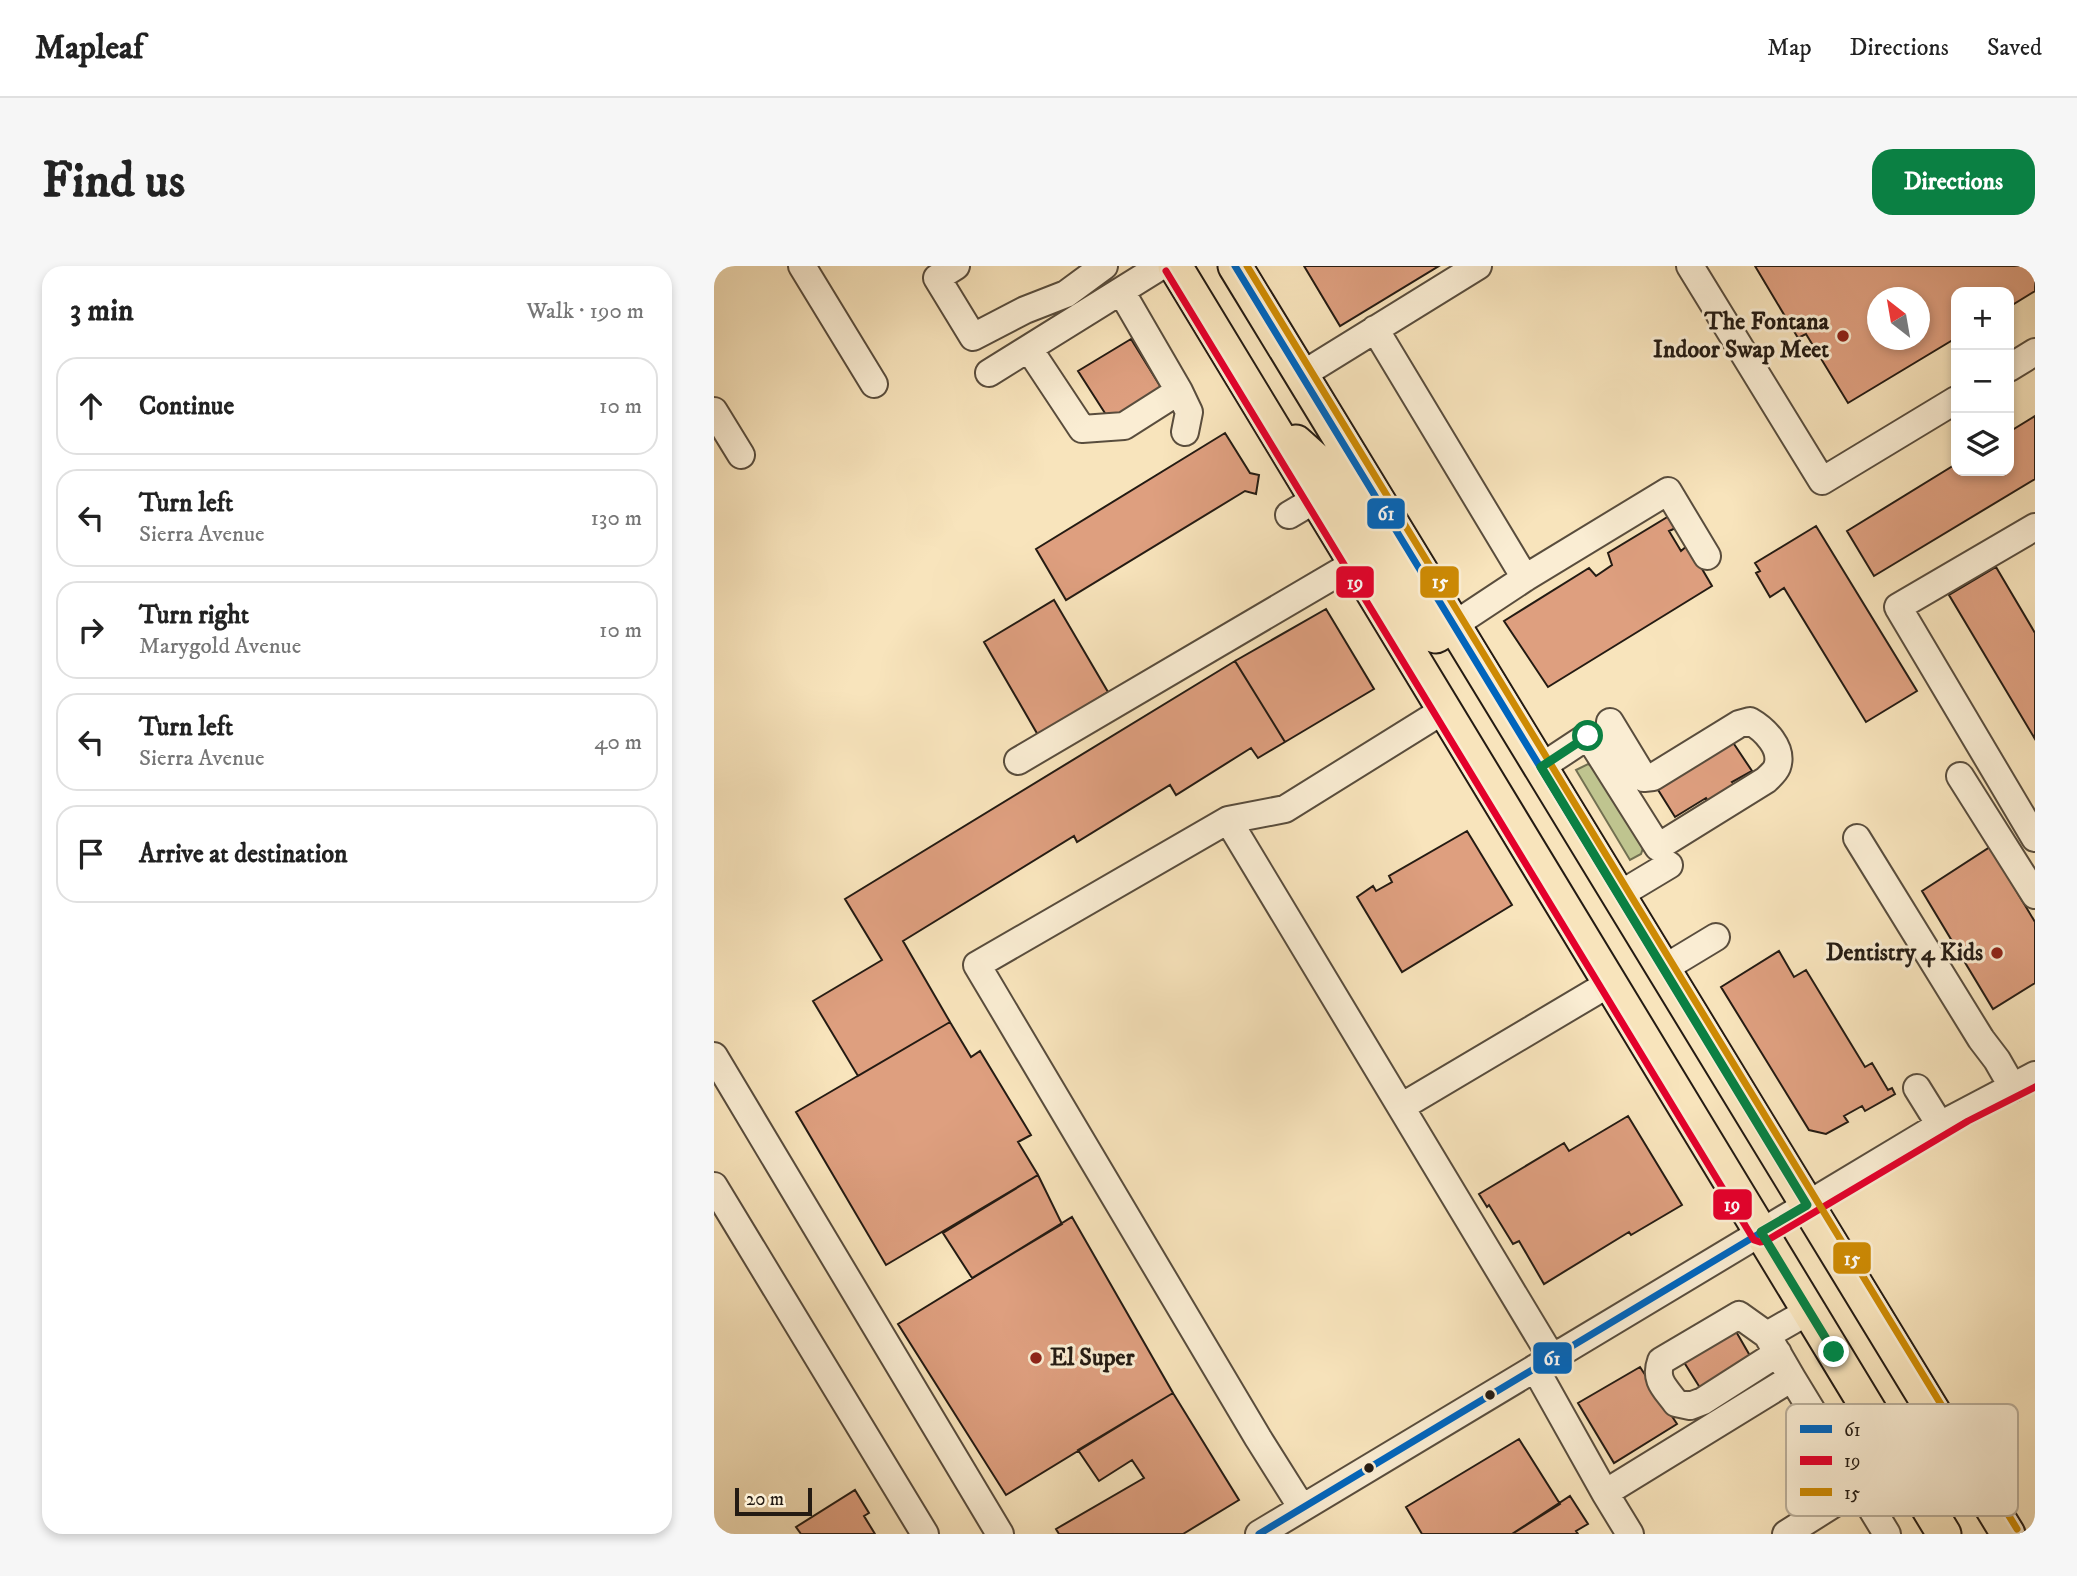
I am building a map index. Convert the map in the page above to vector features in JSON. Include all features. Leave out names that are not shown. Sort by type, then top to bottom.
[{"type":"main road","points":[[1175,266],[1267,418],[1302,507],[1355,564],[1865,1404]]},
{"type":"main road","points":[[1234,266],[1929,1404]]},
{"type":"main road","points":[[1267,418],[1325,468],[1427,633],[1436,636],[1454,625]]},
{"type":"main road","points":[[1933,1516],[1944,1534]]},
{"type":"main road","points":[[1997,1516],[2008,1534]]},
{"type":"street","points":[[956,266],[937,278],[972,337],[1025,310],[1066,294],[1104,266]]},
{"type":"street","points":[[989,373],[1161,266]]},
{"type":"street","points":[[1300,376],[1478,266]]},
{"type":"street","points":[[1690,266],[1822,481],[1951,403]]},
{"type":"street","points":[[805,267],[873,384]]},
{"type":"street","points":[[1121,291],[1189,412],[1185,432]]},
{"type":"street","points":[[1375,329],[1525,578]]},
{"type":"street","points":[[1029,349],[1082,429],[1124,426],[1179,391]]},
{"type":"street","points":[[2014,365],[2035,352]]},
{"type":"street","points":[[714,411],[741,455]]},
{"type":"street","points":[[1454,625],[1525,578],[1668,491],[1707,556]]},
{"type":"street","points":[[2035,527],[1898,607],[2035,838]]},
{"type":"street","points":[[1018,761],[1355,564]]},
{"type":"street","points":[[1302,1508],[977,965],[1228,820],[1285,809],[1444,710]]},
{"type":"street","points":[[1541,767],[1588,736],[1658,846],[1766,780],[1777,769],[1779,757],[1773,742],[1762,728],[1750,721],[1739,724],[1653,776],[1644,778],[1610,722]]},
{"type":"street","points":[[1960,776],[2035,895]]},
{"type":"street","points":[[1228,820],[1401,1107],[1543,1363],[1605,1493],[1630,1534]]},
{"type":"street","points":[[1259,1534],[1940,1125],[2024,1082],[1997,1060],[1982,1039],[1857,838]]},
{"type":"street","points":[[1619,895],[1669,865]]},
{"type":"street","points":[[1663,969],[1716,937]]},
{"type":"street","points":[[1401,1107],[1610,983]]},
{"type":"street","points":[[714,1056],[1000,1534]]},
{"type":"street","points":[[1917,1088],[1940,1125]]},
{"type":"street","points":[[714,1186],[925,1534]]},
{"type":"street","points":[[1808,1404],[1772,1344],[1809,1311]]},
{"type":"street","points":[[1605,1493],[1792,1378]]},
{"type":"street","points":[[1786,1534],[1815,1516]]},
{"type":"street","points":[[1875,1516],[1886,1534]]},
{"type":"green space","points":[[1588,764],[1594,767],[1643,848],[1641,854],[1630,860],[1576,770]]},
{"type":"building","points":[[1304,266],[1439,266],[1340,326]]},
{"type":"building","name":"The Fontana Indoor Swap Meet","points":[[1755,266],[2035,266],[2035,291],[2014,304],[2014,287],[1951,287],[1951,341],[1848,403],[1806,334],[1798,338]]},
{"type":"building","points":[[1131,339],[1162,389],[1110,421],[1078,371]]},
{"type":"building","points":[[2035,416],[2035,479],[1874,576],[1847,531],[1951,467],[1951,476],[2014,476],[2014,429]]},
{"type":"building","points":[[1225,433],[1250,473],[1259,475],[1256,494],[1245,491],[1066,600],[1036,549]]},
{"type":"building","points":[[1669,516],[1678,527],[1669,531],[1681,551],[1688,545],[1712,586],[1548,687],[1504,621],[1589,568],[1596,576],[1612,565],[1608,553]]},
{"type":"building","points":[[1816,526],[1917,691],[1866,722],[1784,588],[1770,597],[1756,573],[1760,571],[1755,563]]},
{"type":"building","points":[[1996,567],[2035,633],[2035,739],[1949,595]]},
{"type":"building","points":[[1054,600],[1108,692],[1038,735],[984,642]]},
{"type":"building","points":[[1326,609],[1374,689],[1285,742],[1235,661]]},
{"type":"building","points":[[1235,661],[1285,742],[1258,758],[1251,748],[1176,795],[1170,785],[1077,842],[1074,836],[903,941],[950,1022],[858,1076],[813,1001],[882,960],[845,899]]},
{"type":"building","points":[[1730,738],[1752,771],[1732,782],[1735,785],[1708,801],[1706,798],[1675,817],[1655,785]]},
{"type":"building","points":[[1467,831],[1512,905],[1402,972],[1357,897],[1373,886],[1376,891],[1392,882],[1389,876]]},
{"type":"building","name":"Dentistry 4 Kids","points":[[1990,847],[2035,922],[2035,983],[1993,1009],[1922,891]]},
{"type":"building","points":[[1779,951],[1794,977],[1806,970],[1865,1067],[1872,1063],[1888,1090],[1892,1088],[1895,1094],[1865,1111],[1862,1106],[1844,1116],[1848,1122],[1826,1134],[1809,1130],[1721,987]]},
{"type":"building","points":[[950,1022],[971,1057],[980,1051],[1031,1135],[1018,1142],[1038,1175],[886,1265],[796,1112]]},
{"type":"building","points":[[1628,1116],[1682,1205],[1631,1235],[1629,1232],[1544,1284],[1519,1241],[1513,1244],[1479,1194],[1564,1143],[1569,1151]]},
{"type":"building","points":[[1038,1175],[1062,1224],[972,1278],[943,1233]]},
{"type":"building","name":"El Super","points":[[1072,1217],[1173,1393],[1006,1495],[898,1324]]},
{"type":"building","points":[[1734,1328],[1753,1361],[1702,1391],[1682,1359]]},
{"type":"building","points":[[1640,1367],[1677,1424],[1614,1463],[1578,1403]]},
{"type":"building","points":[[1173,1393],[1239,1500],[1183,1534],[1059,1534],[1056,1529],[1144,1478],[1132,1460],[1099,1481],[1078,1450]]},
{"type":"building","points":[[1519,1439],[1560,1504],[1512,1534],[1422,1534],[1406,1507]]},
{"type":"building","points":[[855,1490],[869,1513],[864,1516],[875,1534],[801,1534],[796,1527]]},
{"type":"building","points":[[1570,1496],[1588,1524],[1576,1531],[1578,1534],[1512,1534]]},
{"type":"transit line","name":"61","points":[[1235,266],[1807,1205],[1259,1534]]},
{"type":"transit line","name":"15","points":[[1247,266],[1941,1404]]},
{"type":"transit line","name":"19","points":[[1166,271],[1754,1240],[1766,1241],[1968,1121],[2035,1087]]},
{"type":"transit line","name":"15","points":[[2009,1516],[2017,1529]]},
{"type":"place","name":"The Fontana Indoor Swap Meet","points":[[1843,336]]},
{"type":"place","name":"Dentistry 4 Kids","points":[[1997,953]]},
{"type":"place","name":"El Super","points":[[1036,1358]]},
{"type":"route","points":[[1588,736],[1541,767],[1807,1205],[1761,1232],[1834,1352]]}]
